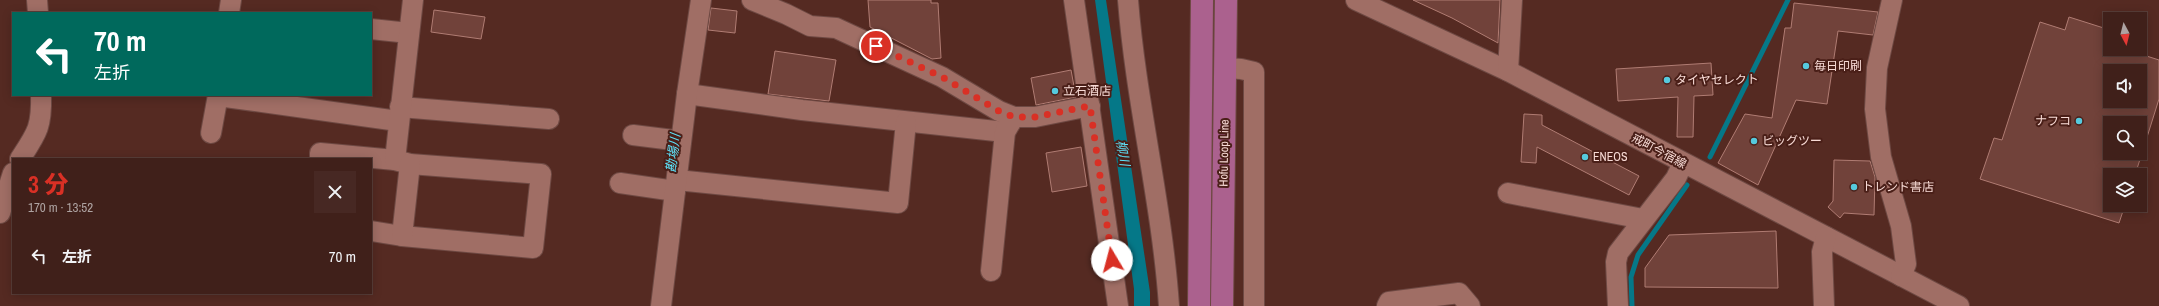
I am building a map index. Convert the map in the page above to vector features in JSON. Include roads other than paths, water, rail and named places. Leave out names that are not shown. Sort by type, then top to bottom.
[{"type":"main road","name":"Hofu Loop Line","points":[[1199,306],[1202,0]]},
{"type":"main road","name":"Hofu Loop Line","points":[[1222,306],[1226,0]]},
{"type":"street","points":[[37,0],[38,12]]},
{"type":"street","points":[[229,12],[231,0]]},
{"type":"street","points":[[402,236],[402,162],[399,114],[414,0]]},
{"type":"street","points":[[661,306],[687,94],[701,0]]},
{"type":"street","points":[[752,0],[810,26],[836,28],[942,77],[999,111],[1010,124],[991,271]]},
{"type":"street","points":[[1074,0],[1118,306]]},
{"type":"street","points":[[1128,0],[1132,51],[1166,264],[1169,306]]},
{"type":"street","name":"戒町今宿線","points":[[1356,0],[1508,71],[1683,164],[1901,276],[1928,299],[1959,306]]},
{"type":"street","points":[[1508,71],[1512,0]]},
{"type":"street","points":[[1892,0],[1877,68],[1875,109],[1881,157],[1901,226],[1906,264],[1901,276]]},
{"type":"street","points":[[372,29],[409,33]]},
{"type":"street","points":[[1226,68],[1254,72],[1254,306]]},
{"type":"street","points":[[687,94],[802,110],[906,122],[1010,124],[1035,117],[1090,106]]},
{"type":"street","points":[[21,158],[38,130],[42,116],[41,96]]},
{"type":"street","points":[[211,133],[218,96]]},
{"type":"street","points":[[228,96],[399,114],[549,119]]},
{"type":"street","points":[[620,183],[676,185],[898,202],[906,122]]},
{"type":"street","points":[[634,135],[681,141]]},
{"type":"street","points":[[320,158],[320,153],[366,158]]},
{"type":"street","points":[[372,159],[541,174],[533,248],[402,236],[372,231]]},
{"type":"street","points":[[1618,306],[1616,262],[1618,253],[1676,178],[1683,164]]},
{"type":"street","points":[[0,213],[12,176]]},
{"type":"street","points":[[1508,193],[1643,219]]},
{"type":"street","points":[[1824,306],[1822,252],[1826,237]]},
{"type":"street","points":[[1387,306],[1389,302],[1459,294],[1470,306]]},
{"type":"water","name":"柳川","points":[[1095,0],[1106,0],[1150,292],[1150,306],[1134,306],[1134,289]]},
{"type":"waterway","points":[[1710,157],[1788,0]]},
{"type":"waterway","points":[[1632,306],[1631,277],[1638,255],[1687,185]]},
{"type":"place","name":"毎日印刷","points":[[1806,66]]},
{"type":"place","name":"タイヤセレクト","points":[[1667,80]]},
{"type":"place","name":"立石酒店","points":[[1055,91]]},
{"type":"place","name":"ナフコ","points":[[2079,121]]},
{"type":"place","name":"ビッグツー","points":[[1754,141]]},
{"type":"place","name":"ENEOS","points":[[1585,157]]},
{"type":"place","name":"トレンド書店","points":[[1854,187]]},
{"type":"water label","name":"勘場川","points":[[673,153]]}]
